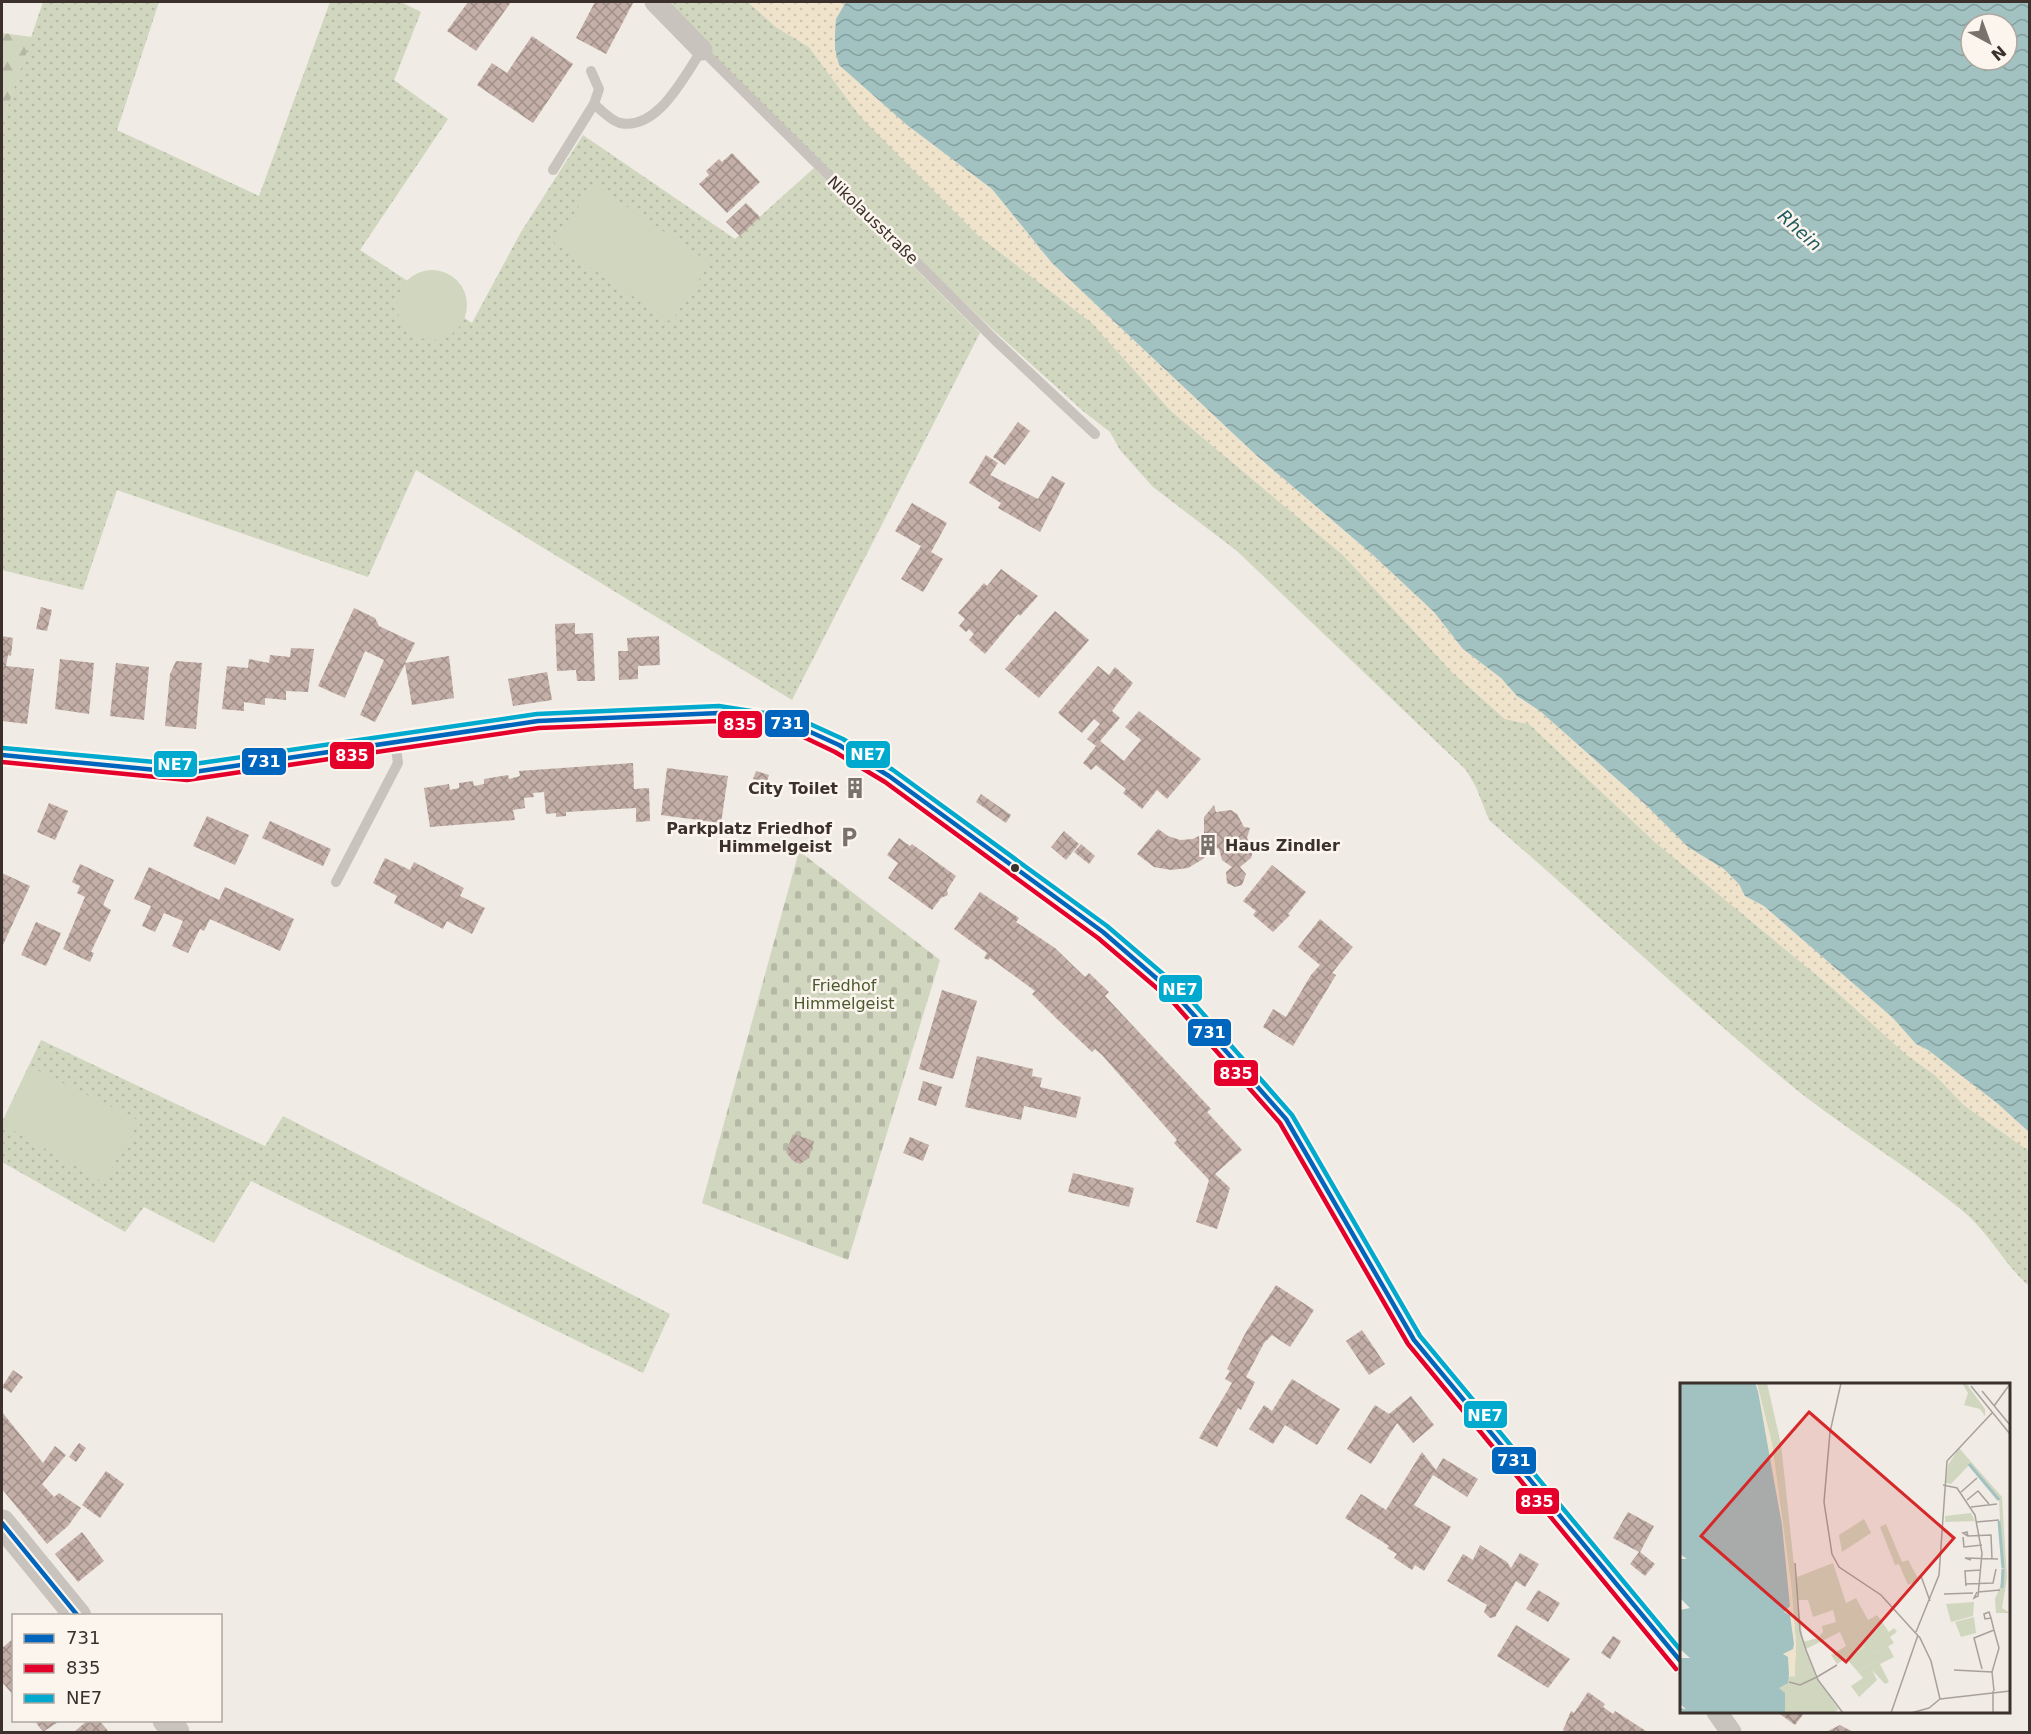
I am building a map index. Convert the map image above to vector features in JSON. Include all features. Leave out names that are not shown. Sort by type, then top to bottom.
[{"type":"street","name":"Nikolausstraße","points":[[656,2],[702,50]]},
{"type":"street","points":[[2,755],[187,773],[538,721],[718,713],[795,725],[839,745],[889,776],[1103,932],[1177,996],[1286,1119],[1414,1340],[1680,1662]]},
{"type":"street","points":[[2,1523],[76,1614]]},
{"type":"street","points":[[1718,1713],[1731,1732]]},
{"type":"lane","points":[[594,104],[618,123],[633,124],[653,115],[702,50]]},
{"type":"lane","name":"Nikolausstraße","points":[[702,50],[997,342],[1095,434]]},
{"type":"lane","points":[[553,170],[594,104],[599,89],[591,71]]},
{"type":"lane","points":[[336,882],[398,763],[395,742]]},
{"type":"green space","points":[[43,2],[159,2],[117,130],[259,196],[330,2],[401,2],[421,12],[394,80],[448,119],[360,250],[472,323],[521,232],[583,135],[735,239],[814,168],[980,333],[792,700],[416,470],[368,577],[117,490],[83,590],[2,570],[2,123]]},
{"type":"green space","points":[[659,2],[748,2],[776,27],[809,47],[860,116],[980,237],[1092,323],[1171,411],[1343,555],[1452,672],[1505,719],[1529,724],[1655,842],[1830,986],[1907,1055],[1935,1075],[1964,1105],[2029,1151],[2029,1286],[1964,1212],[1781,1077],[1489,820],[1476,787],[1466,770],[1237,551],[1153,487],[1120,450],[1110,432],[1083,411],[991,328],[817,162]]},
{"type":"green space","points":[[2,33],[32,37],[2,123]]},
{"type":"green space","points":[[594,184],[710,263],[671,322],[554,243]]},
{"type":"green space","points":[[432,270],[451,276],[461,286],[467,305],[461,324],[451,334],[432,340],[413,334],[403,324],[397,305],[403,286],[413,276]]},
{"type":"green space","name":"Friedhof Himmelgeist","points":[[799,851],[940,960],[848,1260],[702,1203]]},
{"type":"green space","points":[[41,1040],[265,1146],[283,1116],[670,1314],[643,1373],[251,1181],[214,1243],[144,1207],[125,1232],[2,1162],[2,1122]]},
{"type":"green space","points":[[29,1066],[140,1121],[103,1182],[2,1124]]},
{"type":"sand","points":[[748,2],[846,2],[837,19],[907,125],[992,189],[1052,263],[1256,455],[1373,555],[1434,612],[1463,649],[1501,678],[1517,696],[1540,711],[1645,804],[1688,847],[1724,869],[1739,884],[1745,896],[1764,906],[1893,1018],[1916,1044],[1928,1050],[1997,1103],[2029,1132],[2029,1151],[1964,1105],[1935,1075],[1907,1055],[1830,986],[1655,842],[1529,724],[1505,719],[1452,672],[1343,555],[1171,411],[1092,323],[980,237],[860,116],[809,47],[776,27]]},
{"type":"water","name":"Rhein","points":[[846,2],[2029,2],[2029,1132],[1997,1103],[1928,1050],[1916,1044],[1893,1018],[1764,906],[1745,896],[1739,884],[1724,869],[1688,847],[1645,804],[1540,711],[1517,696],[1501,678],[1463,649],[1434,612],[1373,555],[1256,455],[1052,263],[992,189],[907,125],[839,65],[835,49],[836,19]]},
{"type":"building","points":[[468,2],[511,2],[476,51],[447,31]]},
{"type":"building","points":[[595,2],[633,3],[606,54],[576,38]]},
{"type":"building","points":[[532,36],[573,64],[533,123],[477,85],[492,63],[507,73]]},
{"type":"building","points":[[732,153],[760,182],[727,213],[699,184],[709,175],[706,171],[719,159],[722,162]]},
{"type":"building","points":[[746,203],[760,217],[740,236],[726,222]]},
{"type":"building","points":[[1018,422],[1030,431],[1005,465],[993,457]]},
{"type":"building","points":[[986,455],[998,463],[990,475],[1038,499],[1052,476],[1065,483],[1040,532],[998,508],[1001,503],[969,483]]},
{"type":"building","points":[[912,503],[947,523],[931,552],[943,559],[923,592],[901,579],[921,546],[895,531]]},
{"type":"building","points":[[1001,569],[1038,596],[1020,616],[1018,614],[985,654],[969,640],[974,634],[969,629],[966,632],[959,626],[965,619],[958,613],[984,583],[987,586]]},
{"type":"building","points":[[41,607],[52,610],[47,631],[36,629]]},
{"type":"building","points":[[354,608],[375,618],[379,626],[415,643],[405,663],[449,656],[454,698],[412,705],[405,664],[375,722],[360,715],[384,660],[365,651],[345,698],[318,686]]},
{"type":"building","points":[[1055,611],[1089,640],[1039,698],[1005,669]]},
{"type":"building","points":[[575,623],[575,634],[593,633],[595,681],[577,681],[576,670],[557,671],[555,624]]},
{"type":"building","points":[[2,636],[13,638],[11,656],[8,655],[6,666],[34,669],[27,724],[2,721]]},
{"type":"building","points":[[659,636],[660,665],[638,666],[638,679],[619,680],[618,651],[628,651],[627,638]]},
{"type":"building","points":[[291,648],[314,649],[308,692],[286,691],[286,700],[265,698],[265,705],[244,702],[244,711],[222,709],[227,666],[248,668],[249,659],[269,663],[270,655],[290,657]]},
{"type":"building","points":[[60,659],[94,663],[89,714],[55,709]]},
{"type":"building","points":[[176,661],[202,663],[196,729],[165,726],[170,674]]},
{"type":"building","points":[[116,663],[149,667],[144,720],[110,716]]},
{"type":"building","points":[[1098,666],[1109,675],[1115,667],[1133,683],[1112,711],[1120,718],[1100,741],[1124,761],[1141,740],[1125,727],[1139,711],[1201,759],[1167,799],[1157,790],[1142,809],[1123,793],[1126,789],[1096,765],[1091,770],[1083,763],[1096,746],[1087,739],[1100,724],[1094,719],[1082,733],[1058,713]]},
{"type":"building","points":[[547,672],[552,700],[513,706],[508,679]]},
{"type":"building","points":[[633,763],[634,789],[649,788],[650,821],[636,822],[636,808],[566,812],[566,816],[556,817],[556,813],[546,814],[544,792],[533,793],[534,797],[524,798],[525,808],[513,810],[515,820],[430,827],[424,788],[449,784],[450,790],[459,788],[459,783],[473,781],[474,786],[484,784],[484,779],[508,775],[509,779],[520,776],[519,771]]},
{"type":"building","points":[[667,768],[728,776],[721,823],[661,815]]},
{"type":"building","points":[[756,771],[769,775],[766,784],[753,779]]},
{"type":"building","name":"City Toilet","points":[[851,780],[864,789],[859,796],[846,787]]},
{"type":"building","points":[[981,794],[1011,815],[1006,823],[976,802]]},
{"type":"building","points":[[49,803],[68,811],[55,840],[37,832]]},
{"type":"building","name":"Haus Zindler","points":[[1214,805],[1216,812],[1231,810],[1237,814],[1244,827],[1250,828],[1247,838],[1253,851],[1251,858],[1240,867],[1246,874],[1242,885],[1235,887],[1227,883],[1226,872],[1232,867],[1222,860],[1219,849],[1213,846],[1203,859],[1188,868],[1171,870],[1154,867],[1137,854],[1158,829],[1180,840],[1193,839],[1204,833],[1204,817]]},
{"type":"building","points":[[207,816],[249,835],[235,865],[193,846]]},
{"type":"building","points":[[270,821],[331,849],[323,866],[262,838]]},
{"type":"building","points":[[1064,831],[1079,844],[1066,860],[1051,847]]},
{"type":"building","points":[[899,838],[910,846],[912,844],[956,876],[947,890],[948,895],[941,898],[932,910],[888,878],[898,863],[887,855]]},
{"type":"building","points":[[1081,844],[1095,856],[1089,864],[1074,852]]},
{"type":"building","points":[[385,858],[410,870],[414,862],[464,888],[460,896],[485,908],[472,934],[447,921],[443,929],[394,903],[397,896],[373,883]]},
{"type":"building","points":[[80,864],[114,880],[103,905],[111,910],[91,952],[94,953],[90,962],[63,949],[85,897],[77,893],[80,886],[72,882]]},
{"type":"building","points":[[1272,865],[1306,892],[1288,914],[1290,915],[1273,932],[1253,915],[1256,911],[1243,901]]},
{"type":"building","points":[[149,867],[219,900],[225,887],[294,919],[280,951],[210,919],[204,931],[200,929],[188,953],[172,946],[183,921],[164,913],[155,932],[142,926],[151,906],[134,899]]},
{"type":"building","points":[[2,873],[30,886],[2,947]]},
{"type":"building","points":[[980,892],[1019,918],[1016,922],[1055,948],[1085,977],[1089,973],[1109,992],[1105,996],[1211,1109],[1207,1112],[1242,1150],[1215,1174],[1230,1188],[1217,1229],[1196,1222],[1209,1180],[1174,1143],[1177,1140],[1102,1055],[1095,1049],[1092,1052],[1057,1019],[1032,994],[1035,991],[990,958],[988,960],[984,958],[987,953],[954,929]]},
{"type":"building","points":[[1320,919],[1353,947],[1332,973],[1336,975],[1293,1046],[1263,1027],[1273,1009],[1286,1017],[1311,975],[1320,965],[1298,947]]},
{"type":"building","points":[[36,922],[61,933],[46,966],[21,955]]},
{"type":"building","points":[[942,990],[977,1001],[953,1079],[919,1069]]},
{"type":"building","points":[[977,1056],[1033,1069],[1032,1076],[1042,1078],[1040,1087],[1081,1097],[1076,1118],[1024,1106],[1021,1120],[965,1107]]},
{"type":"building","points":[[923,1081],[942,1087],[936,1106],[918,1100]]},
{"type":"building","points":[[793,1134],[814,1141],[809,1158],[800,1164],[792,1160],[786,1152]]},
{"type":"building","points":[[910,1137],[929,1145],[923,1161],[903,1153]]},
{"type":"building","points":[[1073,1173],[1134,1188],[1129,1207],[1068,1192]]},
{"type":"building","points":[[1276,1285],[1314,1310],[1290,1347],[1272,1335],[1264,1343],[1246,1377],[1255,1382],[1241,1410],[1238,1408],[1217,1447],[1199,1438],[1232,1383],[1225,1379],[1230,1371],[1227,1369],[1246,1332]]},
{"type":"building","points":[[1362,1330],[1385,1364],[1369,1375],[1346,1341]]},
{"type":"building","points":[[13,1370],[23,1377],[11,1393],[2,1387]]},
{"type":"building","points":[[1292,1379],[1340,1409],[1317,1445],[1285,1425],[1273,1444],[1249,1429],[1264,1405],[1272,1411]]},
{"type":"building","points":[[1411,1396],[1434,1425],[1413,1443],[1397,1423],[1371,1464],[1347,1449],[1375,1405],[1389,1414]]},
{"type":"building","points":[[2,1412],[43,1463],[55,1446],[66,1455],[42,1484],[54,1497],[59,1493],[81,1508],[68,1526],[47,1544],[2,1489]]},
{"type":"building","points":[[79,1443],[86,1448],[76,1462],[69,1457]]},
{"type":"building","points":[[1422,1452],[1436,1470],[1443,1458],[1478,1479],[1467,1497],[1433,1475],[1414,1505],[1451,1527],[1424,1571],[1415,1565],[1412,1570],[1394,1558],[1397,1554],[1387,1548],[1389,1546],[1345,1518],[1361,1494],[1386,1510]]},
{"type":"building","points":[[106,1471],[124,1484],[100,1518],[82,1505]]},
{"type":"building","points":[[1628,1512],[1654,1526],[1640,1552],[1655,1564],[1645,1576],[1630,1564],[1639,1552],[1613,1538]]},
{"type":"building","points":[[82,1532],[104,1561],[78,1582],[55,1554]]},
{"type":"building","points":[[1480,1545],[1507,1562],[1511,1568],[1520,1553],[1539,1564],[1525,1587],[1516,1581],[1495,1617],[1490,1618],[1484,1612],[1487,1605],[1447,1581],[1463,1554],[1473,1560]]},
{"type":"building","points":[[1538,1590],[1560,1603],[1548,1622],[1526,1609]]},
{"type":"building","points":[[1516,1625],[1570,1659],[1548,1688],[1497,1656]]},
{"type":"building","points":[[1613,1636],[1621,1641],[1610,1659],[1601,1653]]},
{"type":"building","points":[[12,1640],[12,1694],[2,1682],[2,1648]]},
{"type":"building","points":[[1588,1692],[1605,1704],[1603,1707],[1613,1714],[1615,1711],[1646,1731],[1566,1732],[1563,1730],[1571,1711],[1574,1713]]},
{"type":"building","points":[[1778,1713],[1804,1713],[1795,1725]]},
{"type":"building","points":[[36,1722],[58,1722],[43,1732]]},
{"type":"building","points":[[86,1722],[101,1722],[109,1732],[74,1732]]},
{"type":"building","points":[[1840,1725],[1853,1732],[1826,1732]]},
{"type":"transit line","name":"NE7","points":[[3,748],[187,765],[537,714],[719,706],[797,718],[843,739],[893,770],[1107,926],[1183,991],[1292,1115],[1420,1336],[1680,1650]]},
{"type":"transit line","name":"731","points":[[2,755],[187,773],[538,721],[719,713],[795,725],[839,745],[889,776],[1103,932],[1177,996],[1286,1119],[1414,1340],[1680,1661]]},
{"type":"transit line","name":"835","points":[[2,762],[187,780],[539,728],[719,721],[793,732],[835,752],[885,782],[1098,938],[1172,1001],[1280,1123],[1408,1344],[1676,1669]]},
{"type":"transit line","name":"731","points":[[2,1523],[76,1614]]},
{"type":"place","name":"City Toilet","points":[[855,788]]},
{"type":"place","name":"Parkplatz Friedhof Himmelgeist","points":[[849,837]]},
{"type":"place","name":"Haus Zindler","points":[[1208,845]]}]
